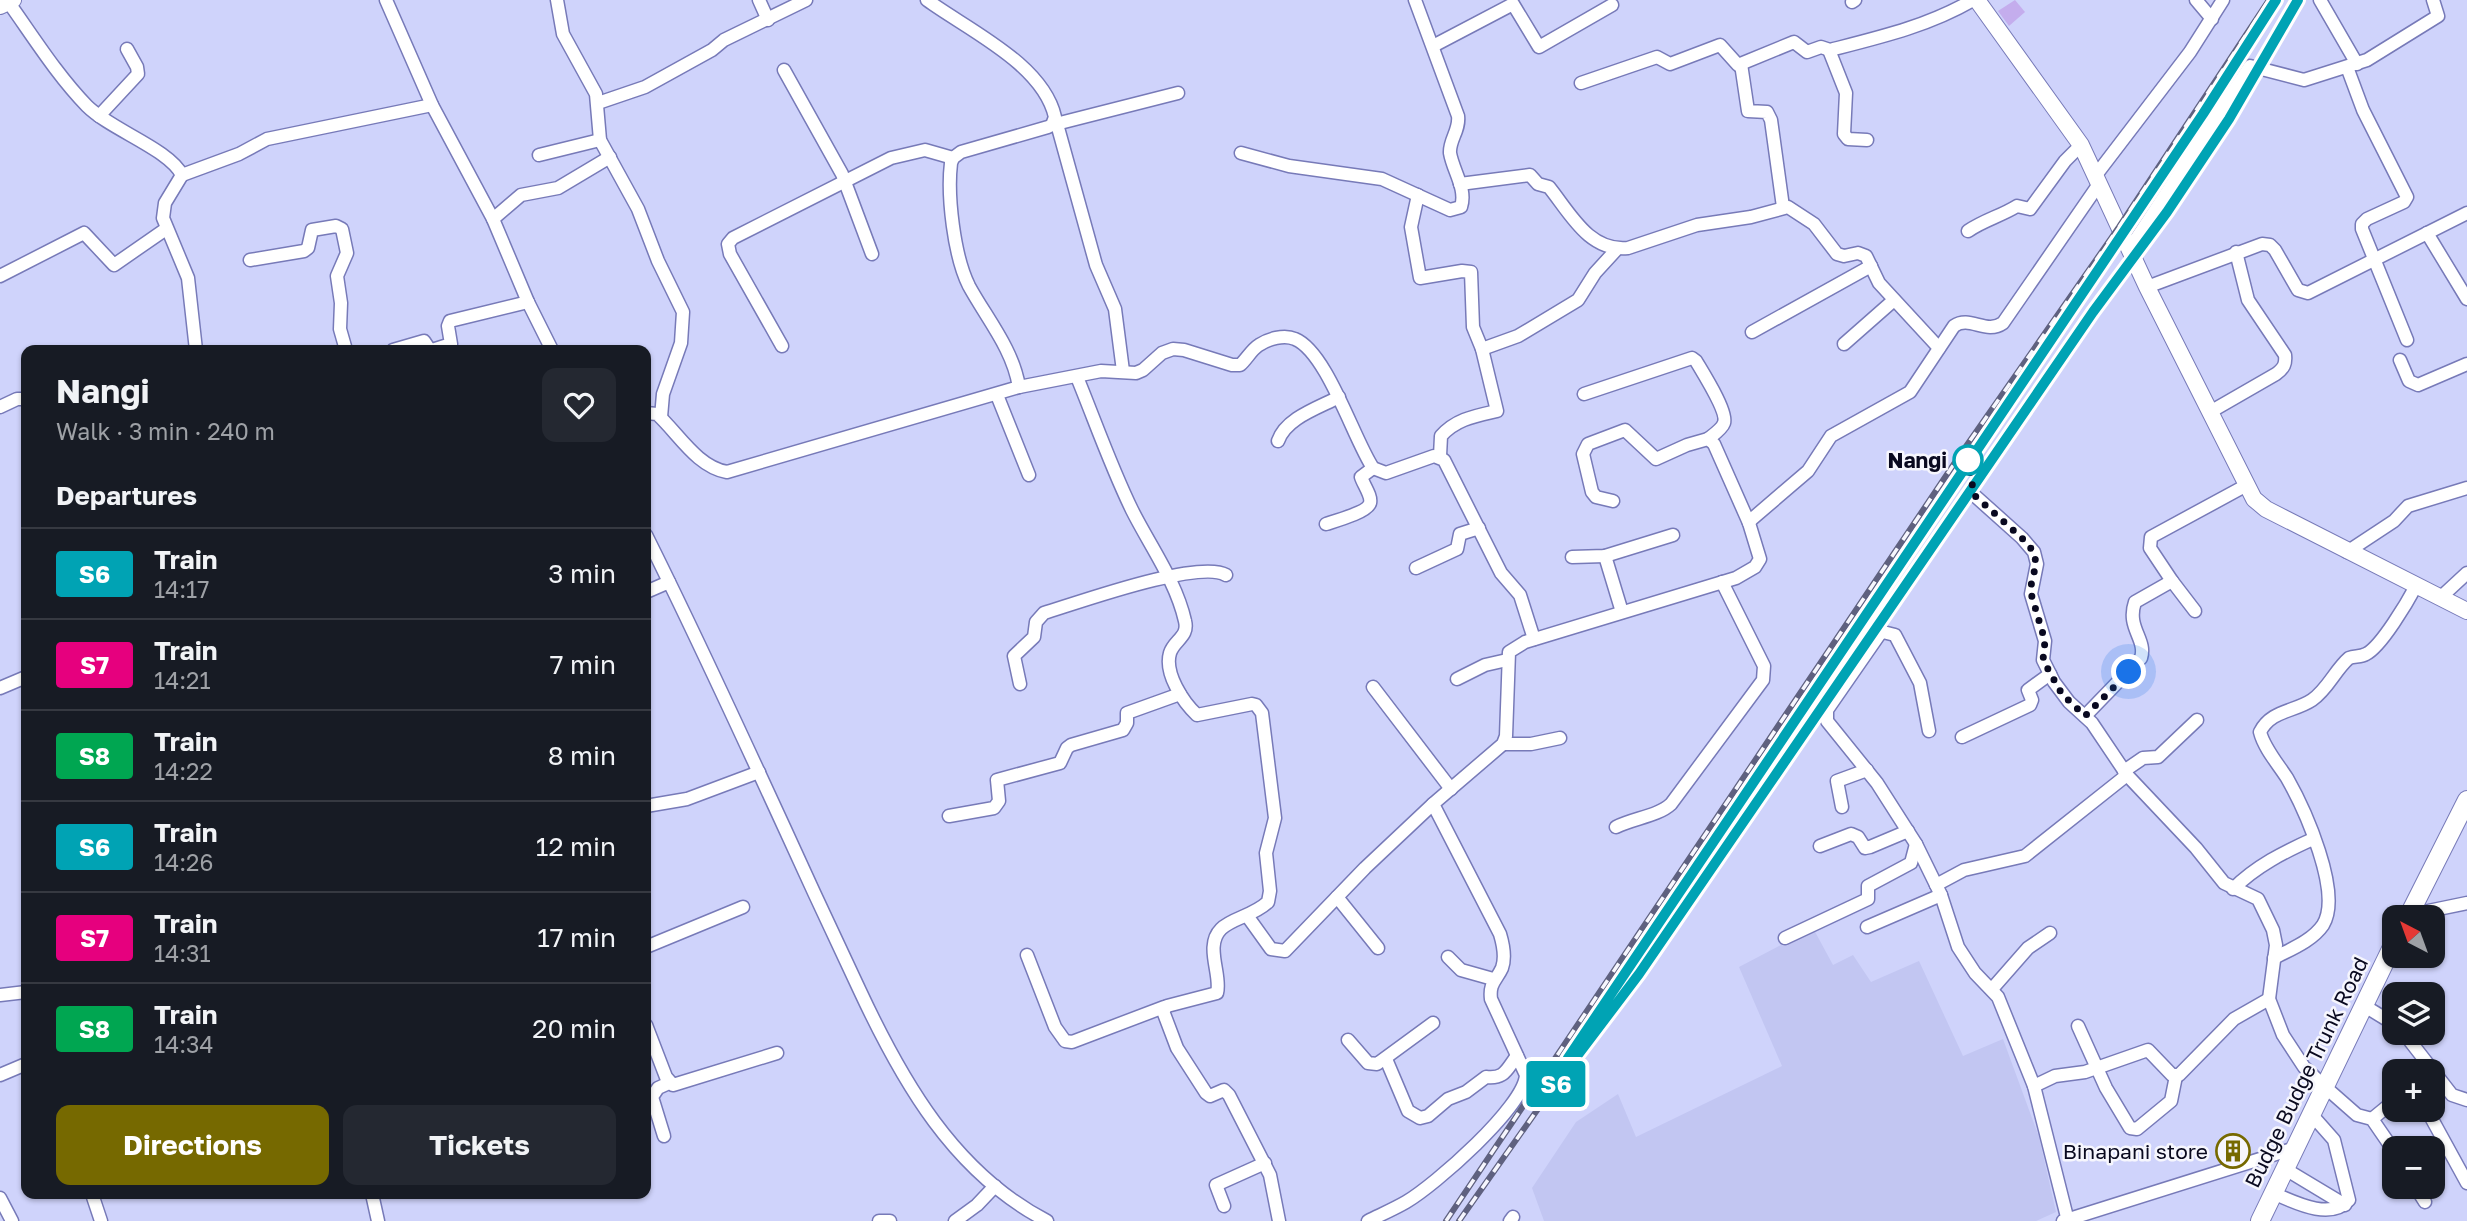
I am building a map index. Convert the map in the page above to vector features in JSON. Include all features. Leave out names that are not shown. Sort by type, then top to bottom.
[{"type":"main road","points":[[2414,905],[2467,800]]},
{"type":"main road","name":"Budge Budge Trunk Road","points":[[2260,1221],[2382,968]]},
{"type":"street","points":[[386,0],[432,105],[493,219],[550,345]]},
{"type":"street","points":[[557,0],[563,34],[598,103],[600,139],[638,209],[658,261],[683,312],[681,343],[663,394],[661,417]]},
{"type":"street","points":[[759,0],[768,20]]},
{"type":"street","points":[[598,103],[645,88],[724,40],[806,0]]},
{"type":"street","points":[[927,0],[1026,70],[1053,107],[1055,124],[1096,265],[1115,309],[1123,371]]},
{"type":"street","points":[[1241,153],[1289,166],[1382,179],[1456,210],[1463,202],[1450,146],[1459,124],[1415,0]]},
{"type":"street","points":[[1581,83],[1657,57],[1670,64],[1720,45],[1726,48],[1735,64],[1794,42],[1807,52],[1821,47],[1829,50],[1912,29],[1948,15],[1975,0],[2081,145],[2147,287],[2245,486],[2254,499],[2266,509],[2347,552],[2467,611]]},
{"type":"street","points":[[2196,0],[2211,19]]},
{"type":"street","points":[[1749,523],[1808,471],[1830,436],[1910,392],[1959,322],[1988,328],[2003,323],[2097,179],[2223,0]]},
{"type":"street","points":[[2320,0],[2352,65],[2363,110],[2407,197],[2404,202],[2362,224],[2407,340]]},
{"type":"street","points":[[2130,248],[2250,66],[2304,80],[2367,60],[2438,16],[2433,0]]},
{"type":"street","points":[[7,3],[51,62],[99,116],[165,157],[182,175]]},
{"type":"street","points":[[1433,46],[1513,4],[1539,47],[1613,6]]},
{"type":"street","points":[[99,116],[138,74],[127,49]]},
{"type":"street","points":[[1829,50],[1846,93],[1844,134],[1847,139],[1867,140]]},
{"type":"street","points":[[1741,64],[1748,111],[1767,112],[1771,120],[1783,207]]},
{"type":"street","points":[[784,70],[845,181],[872,254]]},
{"type":"street","points":[[1019,387],[1015,364],[964,273],[951,205],[950,170],[953,158],[961,152],[1055,124],[1178,93]]},
{"type":"street","points":[[195,345],[188,278],[163,218],[165,203],[182,175],[239,154],[267,139],[432,105]]},
{"type":"street","points":[[539,155],[600,139]]},
{"type":"street","points":[[1968,231],[1987,219],[2005,215],[2017,206],[2030,209],[2064,161],[2081,145]]},
{"type":"street","points":[[782,346],[730,254],[728,244],[743,232],[891,158],[925,150],[953,158]]},
{"type":"street","points":[[493,219],[521,195],[558,188],[610,158]]},
{"type":"street","points":[[1460,184],[1530,175],[1538,184],[1549,187],[1579,227],[1596,240],[1617,249],[1628,248],[1697,225],[1751,217],[1783,207],[1794,208],[1809,220],[1837,254],[1844,256],[1862,253],[1869,259],[1874,277],[1939,348]]},
{"type":"street","points":[[1418,195],[1411,227],[1420,278],[1471,272],[1473,327],[1482,349],[1497,411],[1462,418],[1446,430],[1441,436],[1440,456],[1463,493],[1501,572],[1524,604],[1534,639]]},
{"type":"street","points":[[2147,287],[2253,246],[2270,245],[2298,290],[2304,293],[2467,213]]},
{"type":"street","points":[[250,260],[304,251],[312,230],[336,226],[342,229],[347,253],[337,276],[341,303],[340,329],[345,345]]},
{"type":"street","points":[[0,276],[85,233],[114,265],[166,229]]},
{"type":"street","points":[[2427,233],[2467,299]]},
{"type":"street","points":[[1482,349],[1518,336],[1578,300],[1595,273],[1617,249]]},
{"type":"street","points":[[2210,412],[2276,374],[2283,369],[2286,362],[2285,355],[2248,300],[2236,252]]},
{"type":"street","points":[[1752,332],[1871,266]]},
{"type":"street","points":[[1844,344],[1894,300]]},
{"type":"street","points":[[451,345],[448,326],[450,321],[528,302]]},
{"type":"street","points":[[651,414],[661,417],[686,445],[716,470],[727,472],[1019,387],[1101,371],[1136,373],[1162,353],[1173,349],[1240,365],[1262,343],[1284,337],[1292,338],[1306,347],[1339,397],[1373,468],[1386,472],[1440,456]]},
{"type":"street","points":[[410,345],[424,341],[427,345]]},
{"type":"street","points":[[1584,394],[1692,358],[1719,403],[1725,420],[1723,426],[1708,439],[1656,459],[1625,430],[1588,444],[1583,454],[1592,492],[1596,497],[1613,502]]},
{"type":"street","points":[[2400,360],[2409,380],[2418,385],[2467,364]]},
{"type":"street","points":[[1027,956],[1055,1027],[1065,1041],[1072,1042],[1164,1007],[1217,993],[1214,956],[1217,934],[1228,924],[1248,917],[1264,906],[1270,897],[1266,853],[1275,818],[1262,713],[1252,704],[1201,716],[1193,712],[1180,694],[1169,663],[1169,655],[1183,638],[1185,621],[1161,561],[1125,494],[1077,377]]},
{"type":"street","points":[[997,395],[1029,475]]},
{"type":"street","points":[[1278,441],[1284,428],[1339,397]]},
{"type":"street","points":[[0,407],[21,399]]},
{"type":"street","points":[[1248,917],[1272,949],[1285,951],[1433,804],[1503,744],[1507,726],[1507,660],[1509,652],[1517,646],[1722,582],[1755,567],[1760,559],[1749,523],[1714,444],[1708,439]]},
{"type":"street","points":[[1326,524],[1370,506],[1371,501],[1361,477],[1373,468]]},
{"type":"street","points":[[2195,611],[2150,548],[2151,537],[2245,486]]},
{"type":"street","points":[[2347,552],[2394,520],[2408,506],[2467,488]]},
{"type":"street","points":[[1974,495],[2034,552],[2036,564],[2030,590],[2045,641],[2043,660],[2062,694],[2085,716],[2126,773],[2196,848],[2224,883],[2258,899],[2273,930],[2274,958],[2269,999],[2283,1035],[2304,1067],[2357,1115],[2372,1119],[2384,1136]]},
{"type":"street","points":[[1416,568],[1453,552],[1458,546],[1460,534],[1479,528]]},
{"type":"street","points":[[1572,557],[1605,556],[1673,535]]},
{"type":"street","points":[[651,544],[759,772],[840,953],[908,1085],[947,1140],[995,1186],[1029,1212],[1046,1221]]},
{"type":"street","points":[[1605,556],[1622,612]]},
{"type":"street","points":[[1020,684],[1014,656],[1034,637],[1039,617],[1167,577],[1209,569],[1226,575]]},
{"type":"street","points":[[2440,598],[2467,573]]},
{"type":"street","points":[[2085,716],[2141,658],[2142,646],[2132,619],[2135,602],[2172,581]]},
{"type":"street","points":[[651,590],[669,582]]},
{"type":"street","points":[[1616,827],[1640,816],[1659,813],[1671,804],[1763,680],[1764,666],[1722,582]]},
{"type":"street","points":[[2274,958],[2300,945],[2324,923],[2329,885],[2297,796],[2260,732],[2268,720],[2287,709],[2303,705],[2322,693],[2350,658],[2362,656],[2371,650],[2405,606],[2416,586]]},
{"type":"street","points":[[1928,731],[1917,675],[1895,635],[1883,632],[1826,716],[1830,725],[1867,770],[1916,844],[1938,890],[1958,947],[1975,973],[1998,997],[2034,1086],[2066,1221],[2295,1148]]},
{"type":"street","points":[[1457,679],[1485,665],[1507,660]]},
{"type":"street","points":[[1962,737],[2030,705],[2032,700],[2028,690],[2050,674]]},
{"type":"street","points":[[0,688],[21,679]]},
{"type":"street","points":[[1373,687],[1451,789]]},
{"type":"street","points":[[949,816],[994,808],[999,801],[997,780],[1060,762],[1066,748],[1071,745],[1123,730],[1127,713],[1180,694]]},
{"type":"street","points":[[1867,927],[1938,890],[1964,870],[2025,856],[2143,758],[2158,757],[2197,720]]},
{"type":"street","points":[[1503,744],[1531,744],[1560,738]]},
{"type":"street","points":[[1842,807],[1837,781],[1867,770]]},
{"type":"street","points":[[651,805],[687,799],[759,772]]},
{"type":"street","points":[[1368,1221],[1406,1202],[1453,1167],[1508,1109],[1525,1083],[1526,1075],[1491,999],[1493,979],[1502,967],[1503,945],[1500,934],[1433,804]]},
{"type":"street","points":[[1820,846],[1851,834],[1858,837],[1865,848],[1908,831]]},
{"type":"street","points":[[2234,889],[2254,870],[2313,839]]},
{"type":"street","points":[[1785,939],[1868,899],[1868,886],[1911,863],[1916,844]]},
{"type":"street","points":[[1337,897],[1378,948]]},
{"type":"street","points":[[2445,908],[2467,903]]},
{"type":"street","points":[[651,945],[743,907]]},
{"type":"street","points":[[1992,989],[2028,948],[2050,933]]},
{"type":"street","points":[[1448,957],[1461,970],[1493,979]]},
{"type":"street","points":[[0,995],[21,993]]},
{"type":"street","points":[[2078,1026],[2124,1122],[2133,1130],[2171,1101],[2176,1076],[2187,1069],[2234,1019],[2269,999]]},
{"type":"street","points":[[2364,1005],[2382,1016]]},
{"type":"street","points":[[1164,1007],[1163,1014],[1172,1038],[1185,1063],[1208,1095],[1221,1090],[1227,1091],[1265,1163],[1273,1184],[1279,1221]]},
{"type":"street","points":[[1348,1040],[1368,1063],[1377,1064],[1433,1023]]},
{"type":"street","points":[[651,1038],[669,1083]]},
{"type":"street","points":[[2413,1045],[2452,1095],[2467,1100]]},
{"type":"street","points":[[2034,1086],[2055,1076],[2085,1072],[2148,1050],[2176,1076]]},
{"type":"street","points":[[664,1136],[652,1097],[658,1088],[669,1083],[678,1085],[777,1053]]},
{"type":"street","points":[[1386,1059],[1408,1111],[1420,1118],[1428,1116],[1448,1099],[1466,1092],[1486,1077],[1499,1078],[1517,1056]]},
{"type":"street","points":[[0,1076],[21,1066]]},
{"type":"street","points":[[2372,1119],[2382,1111]]},
{"type":"street","points":[[2311,1114],[2334,1140],[2349,1195],[2344,1205]]},
{"type":"street","points":[[2434,1122],[2467,1183]]},
{"type":"street","points":[[1224,1206],[1216,1185],[1265,1163]]},
{"type":"street","points":[[2285,1169],[2344,1205]]},
{"type":"street","points":[[955,1221],[977,1205],[995,1186]]},
{"type":"street","points":[[2273,1193],[2315,1211],[2344,1205]]},
{"type":"street","points":[[0,1198],[12,1221]]},
{"type":"street","points":[[93,1199],[99,1220]]},
{"type":"street","points":[[373,1199],[378,1221]]},
{"type":"street","points":[[878,1221],[890,1221]]},
{"type":"shaded area","points":[[1813,928],[1833,965],[1853,955],[1871,982],[1919,961],[1963,1056],[2003,1039],[2039,1137],[2056,1212],[2036,1221],[1544,1221],[1532,1188],[1576,1122],[1618,1094],[1636,1137],[1782,1066],[1739,967]]},
{"type":"building","points":[[2015,0],[2025,12],[2009,26],[1998,11]]},
{"type":"building","name":"Binapani store","points":[[2234,1138],[2245,1153],[2229,1160],[2220,1149]]},
{"type":"railway","points":[[1446,1221],[1960,455],[2119,227],[2269,0]]},
{"type":"railway","points":[[1572,1063],[1639,974],[2093,312],[2167,212],[2229,119],[2298,0]]},
{"type":"railway","points":[[1459,1221],[1552,1089],[1573,1050]]},
{"type":"train","name":"S6","points":[[2276,0],[2123,234],[1916,537],[1568,1058],[1552,1089],[1639,974],[2093,312],[2167,212],[2229,119],[2298,0]]},
{"type":"place","name":"Nangi","points":[[1968,460]]},
{"type":"place","name":"Binapani store","points":[[2233,1151]]},
{"type":"route","points":[[1968,460],[1974,495],[2034,552],[2036,569],[2030,590],[2045,641],[2042,656],[2054,682],[2068,702],[2085,716],[2129,672]]}]
